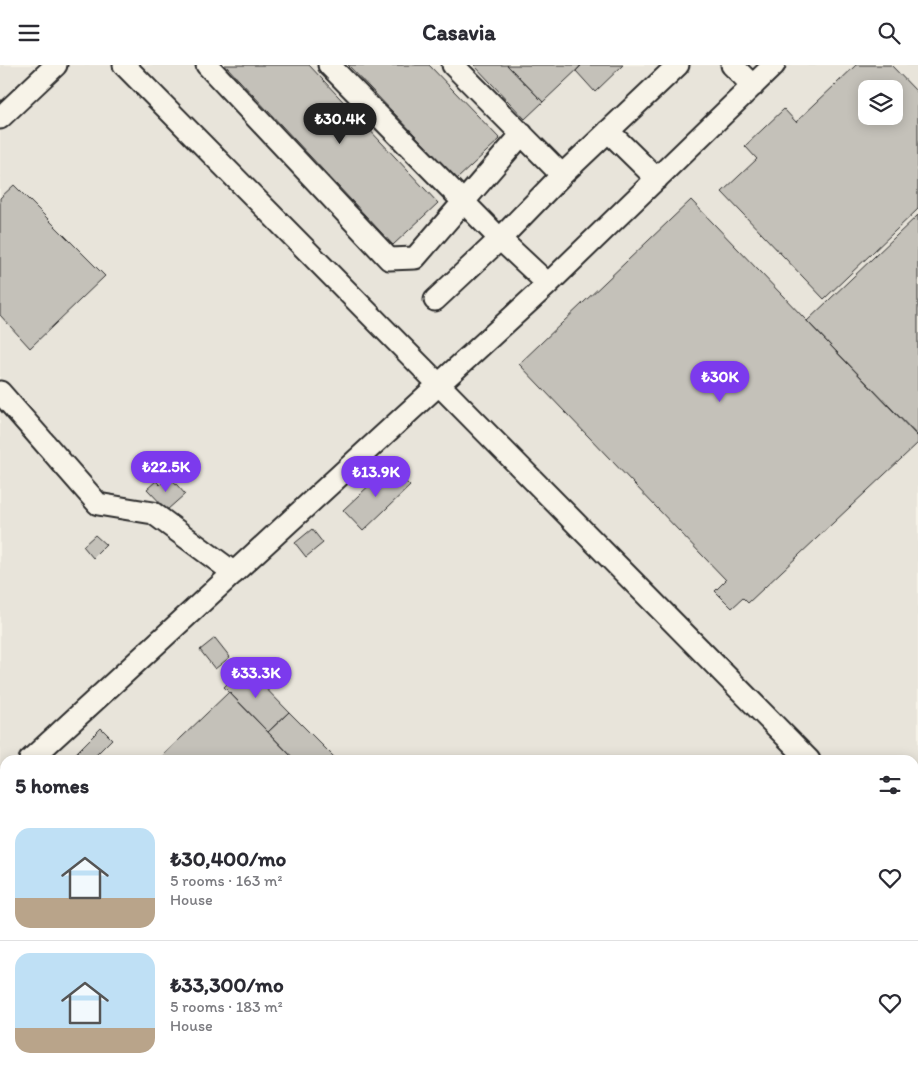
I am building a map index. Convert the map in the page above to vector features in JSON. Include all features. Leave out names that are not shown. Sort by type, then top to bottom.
[{"type":"street","points":[[0,118],[56,65]]},
{"type":"street","points":[[124,65],[804,755]]},
{"type":"street","points":[[207,65],[389,259],[415,258],[522,135]]},
{"type":"street","points":[[329,65],[500,239],[548,284]]},
{"type":"street","points":[[453,65],[562,175]]},
{"type":"street","points":[[435,300],[500,239],[562,175],[678,65]]},
{"type":"street","points":[[732,65],[753,86]]},
{"type":"street","points":[[35,755],[548,284],[774,65]]},
{"type":"street","points":[[608,131],[657,179]]},
{"type":"street","points":[[0,392],[98,504],[153,513],[234,573]]},
{"type":"shaded area","points":[[0,65],[918,65],[918,755],[0,755]]},
{"type":"building","points":[[225,65],[309,65],[438,203],[393,245]]},
{"type":"building","points":[[348,65],[429,65],[500,139],[457,179]]},
{"type":"building","points":[[474,65],[507,65],[543,102],[525,119]]},
{"type":"building","points":[[507,65],[581,65],[581,66],[543,102]]},
{"type":"building","points":[[581,65],[623,65],[595,92],[576,71]]},
{"type":"building","points":[[856,65],[891,65],[918,93],[918,209],[824,299],[722,192],[757,159],[745,146],[784,109],[796,122]]},
{"type":"building","points":[[14,185],[105,276],[30,348],[0,315],[0,198]]},
{"type":"building","points":[[691,200],[918,437],[918,443],[748,603],[743,598],[732,608],[715,591],[726,580],[519,364]]},
{"type":"building","points":[[918,215],[918,436],[807,321]]},
{"type":"building","points":[[390,466],[410,486],[363,531],[343,510]]},
{"type":"building","points":[[169,476],[185,494],[167,510],[147,489],[156,481],[160,485]]},
{"type":"building","points":[[312,529],[323,543],[306,557],[295,543]]},
{"type":"building","points":[[95,535],[106,545],[93,558],[83,546]]},
{"type":"building","points":[[215,638],[230,657],[215,669],[200,650]]},
{"type":"building","points":[[245,667],[289,712],[268,732],[224,687]]},
{"type":"building","points":[[229,692],[290,755],[163,755]]},
{"type":"building","points":[[289,712],[332,755],[290,755],[268,732]]},
{"type":"building","points":[[101,728],[112,739],[96,755],[74,755]]}]
